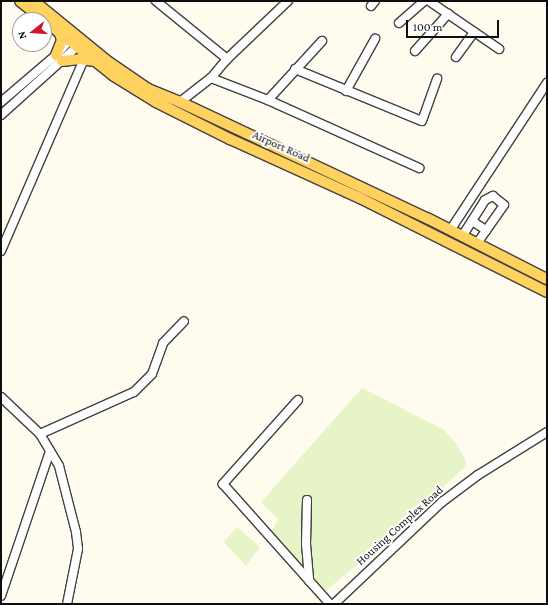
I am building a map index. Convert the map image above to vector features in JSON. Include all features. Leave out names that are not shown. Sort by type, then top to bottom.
[{"type":"main road","name":"Airport Road","points":[[20,1],[59,31],[77,40],[148,89],[180,102],[451,229],[547,279]]},
{"type":"main road","name":"Airport Road","points":[[34,1],[77,40],[96,61],[132,88],[186,118],[360,198],[504,269],[547,292]]},
{"type":"main road","points":[[59,31],[62,40],[59,58],[96,61]]},
{"type":"main road","points":[[504,269],[509,259]]},
{"type":"street","points":[[156,1],[227,59]]},
{"type":"street","points":[[180,102],[211,78],[227,59],[288,1]]},
{"type":"street","points":[[399,23],[424,1]]},
{"type":"street","points":[[429,1],[499,49]]},
{"type":"street","points":[[415,51],[448,14]]},
{"type":"street","points":[[456,57],[474,32]]},
{"type":"street","points":[[346,91],[375,39]]},
{"type":"street","points":[[1,115],[77,40]]},
{"type":"street","points":[[268,100],[322,41]]},
{"type":"street","points":[[1,102],[59,58]]},
{"type":"street","points":[[1,251],[84,59]]},
{"type":"street","points":[[295,69],[422,121],[437,79]]},
{"type":"street","points":[[211,78],[268,100],[419,168]]},
{"type":"street","points":[[451,229],[547,83]]},
{"type":"street","points":[[463,235],[490,196],[500,200],[504,205],[478,242]]},
{"type":"street","points":[[472,221],[486,230]]},
{"type":"street","points":[[40,434],[134,392],[152,374],[163,343],[184,321]]},
{"type":"street","points":[[1,397],[40,434],[59,466],[76,532],[78,549],[67,604]]},
{"type":"street","points":[[298,400],[223,484],[330,604]]},
{"type":"street","name":"Housing Complex Road","points":[[334,604],[442,502],[478,475],[547,432]]},
{"type":"street","points":[[1,596],[50,451]]},
{"type":"street","points":[[307,500],[306,544],[309,581]]},
{"type":"green space","points":[[362,388],[444,430],[457,445],[466,461],[466,466],[368,556],[323,593],[271,533],[278,519],[261,502]]},
{"type":"green space","points":[[237,527],[260,547],[246,566],[224,542]]}]
